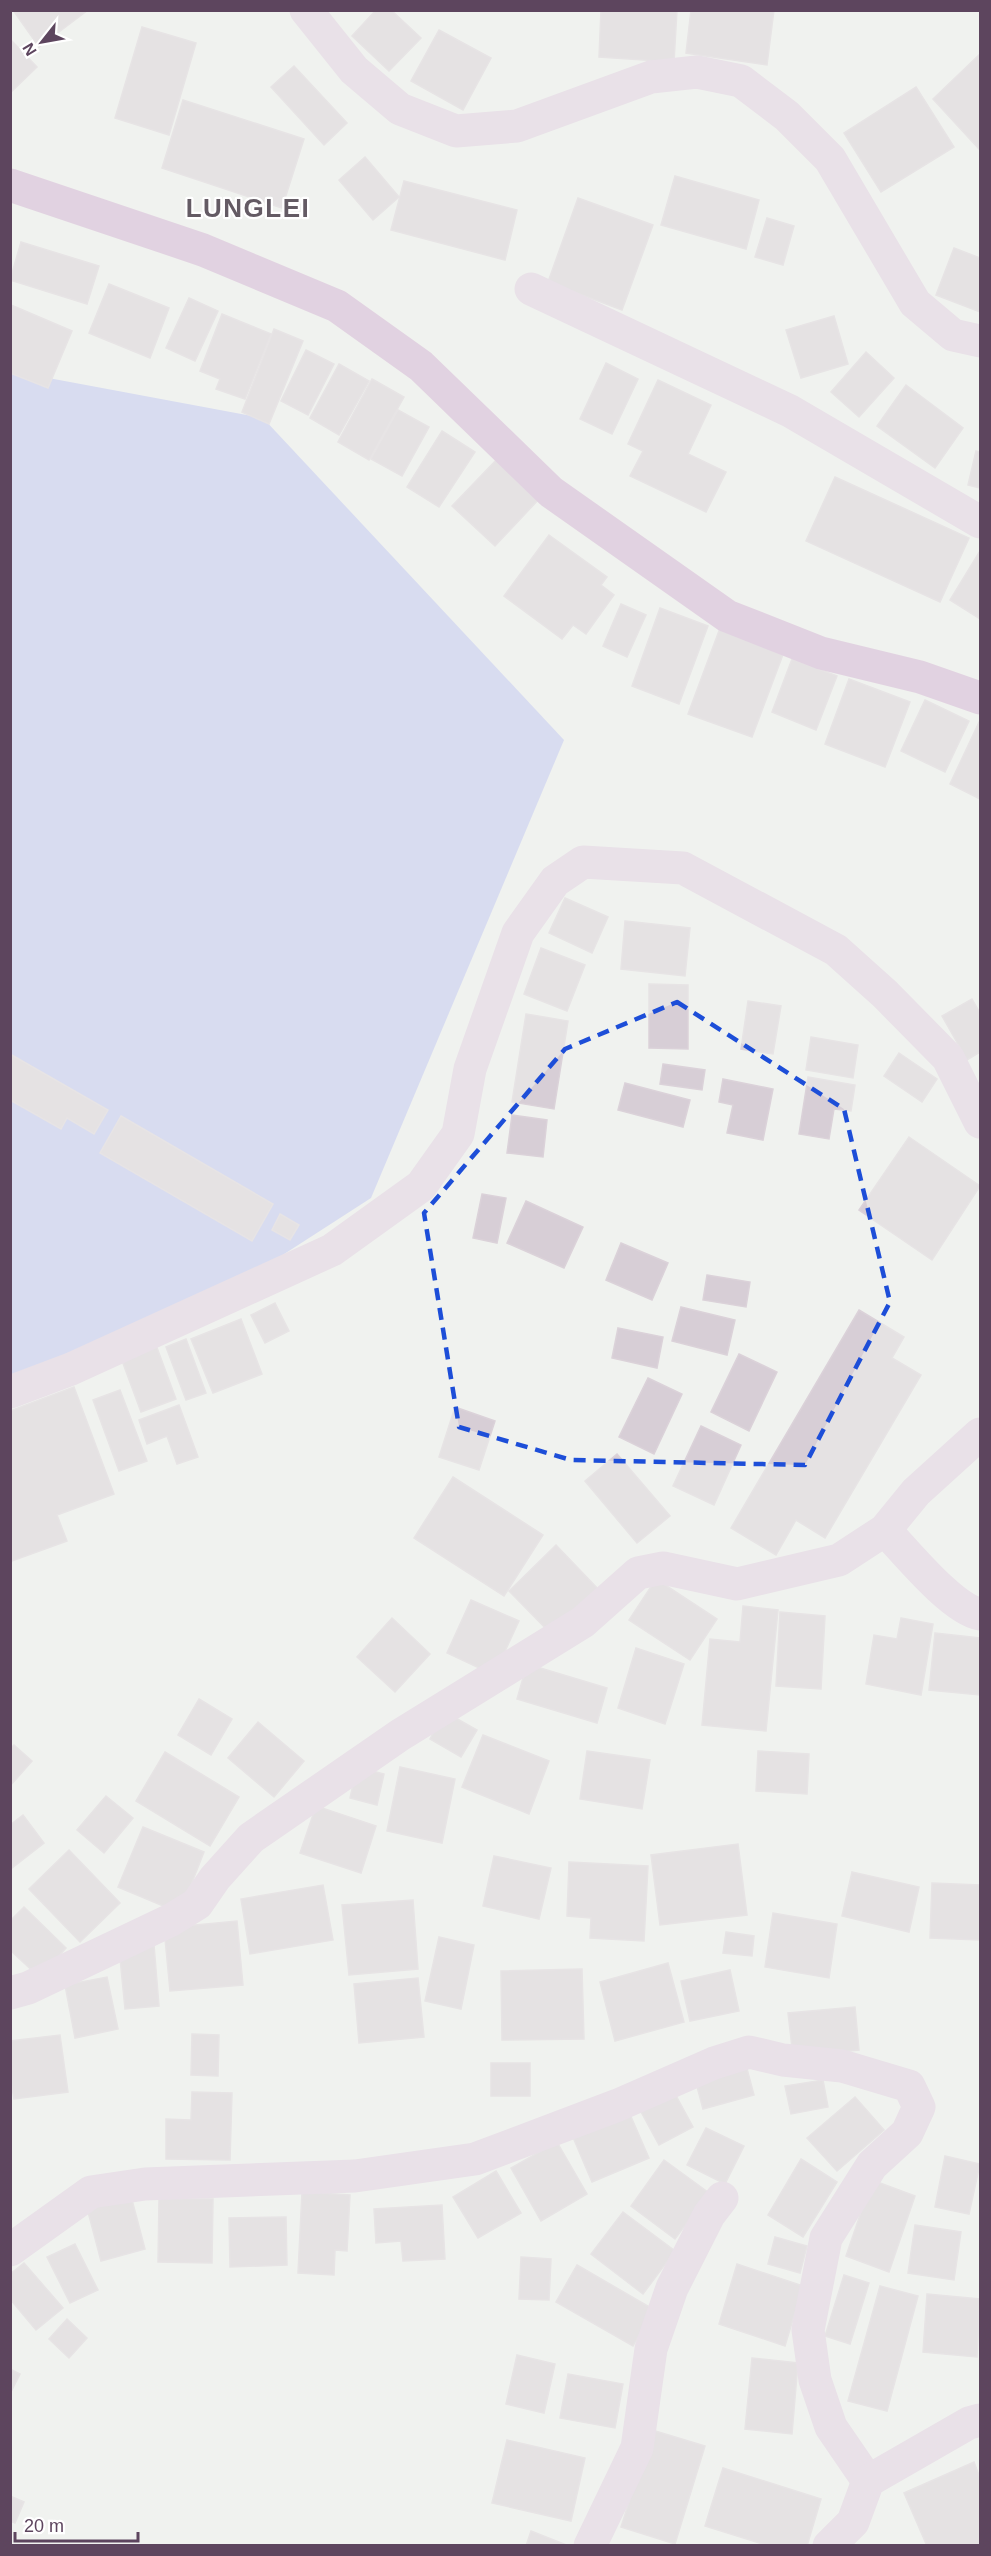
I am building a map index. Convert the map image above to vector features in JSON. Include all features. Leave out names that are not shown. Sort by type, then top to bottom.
[{"type":"main road","points":[[10,185],[203,250],[337,306],[421,366],[552,492],[727,616],[821,653],[920,677],[981,698]]},
{"type":"street","points":[[306,10],[354,70],[400,109],[456,131],[518,126],[651,77],[697,72],[741,81],[787,116],[830,159],[915,303],[953,335],[981,341]]},
{"type":"street","points":[[531,288],[790,411],[981,522]]},
{"type":"street","points":[[10,1392],[71,1369],[332,1250],[421,1186],[458,1134],[470,1069],[518,933],[555,881],[583,862],[683,868],[837,950],[885,994],[948,1058],[981,1122]]},
{"type":"street","points":[[10,1993],[28,1988],[171,1920],[197,1904],[215,1878],[251,1838],[400,1735],[583,1622],[638,1573],[663,1568],[737,1584],[839,1560],[885,1530],[916,1492],[981,1434]]},
{"type":"street","points":[[885,1530],[930,1579],[972,1613],[981,1614]]},
{"type":"street","points":[[10,2250],[91,2193],[145,2184],[355,2176],[475,2160],[618,2105],[714,2063],[749,2052],[783,2060],[842,2066],[909,2086],[919,2107],[907,2133],[872,2165],[826,2238],[808,2330],[815,2380],[831,2427],[868,2481]]},
{"type":"street","points":[[590,2546],[637,2448],[651,2349],[672,2288],[709,2216],[722,2198]]},
{"type":"street","points":[[829,2546],[853,2522],[868,2481],[969,2423],[981,2420]]},
{"type":"highlighted area","points":[[677,1002],[844,1109],[890,1302],[805,1465],[571,1460],[459,1427],[424,1213],[565,1049]]},
{"type":"shaded area","points":[[11,371],[263,418],[564,740],[371,1198],[230,1289],[11,1377]]},
{"type":"building","points":[[13,10],[88,10],[39,47]]},
{"type":"building","points":[[376,10],[391,10],[421,38],[389,71],[352,36]]},
{"type":"building","points":[[601,10],[677,10],[674,62],[599,57]]},
{"type":"building","points":[[691,10],[774,10],[767,65],[686,53]]},
{"type":"building","points":[[142,27],[196,43],[169,135],[115,118]]},
{"type":"building","points":[[439,30],[491,58],[463,110],[411,81]]},
{"type":"building","points":[[10,39],[37,67],[10,93]]},
{"type":"building","points":[[980,54],[980,150],[933,99]]},
{"type":"building","points":[[294,66],[347,123],[324,145],[271,87]]},
{"type":"building","points":[[916,87],[954,147],[881,192],[844,133]]},
{"type":"building","points":[[183,100],[304,139],[282,208],[162,168]]},
{"type":"building","points":[[365,157],[399,197],[373,220],[339,180]]},
{"type":"building","points":[[675,176],[759,200],[746,249],[661,225]]},
{"type":"building","points":[[404,181],[517,210],[505,260],[391,230]]},
{"type":"building","points":[[578,198],[653,225],[622,310],[548,282]]},
{"type":"building","points":[[767,218],[794,226],[783,265],[755,257]]},
{"type":"building","points":[[21,242],[99,266],[87,304],[10,280]]},
{"type":"building","points":[[954,248],[980,258],[980,312],[936,295]]},
{"type":"building","points":[[109,284],[169,308],[150,358],[89,333]]},
{"type":"building","points":[[189,298],[218,311],[195,361],[166,348]]},
{"type":"building","points":[[11,305],[72,331],[48,388],[10,373]]},
{"type":"building","points":[[222,314],[271,334],[245,399],[216,389],[220,379],[200,371]]},
{"type":"building","points":[[834,316],[848,364],[801,378],[786,330]]},
{"type":"building","points":[[274,329],[303,341],[269,424],[242,412]]},
{"type":"building","points":[[306,350],[334,364],[308,415],[281,401]]},
{"type":"building","points":[[866,352],[894,378],[859,417],[831,392]]},
{"type":"building","points":[[606,363],[638,379],[612,434],[580,419]]},
{"type":"building","points":[[339,364],[369,381],[339,435],[310,418]]},
{"type":"building","points":[[372,379],[404,397],[369,460],[338,442]]},
{"type":"building","points":[[658,380],[711,405],[688,454],[726,472],[706,512],[630,476],[643,451],[628,444]]},
{"type":"building","points":[[906,385],[963,428],[935,468],[877,426]]},
{"type":"building","points":[[398,410],[429,427],[402,476],[371,459]]},
{"type":"building","points":[[442,431],[475,452],[439,507],[407,487]]},
{"type":"building","points":[[976,451],[980,452],[980,488],[968,485]]},
{"type":"building","points":[[498,458],[540,498],[495,546],[452,506]]},
{"type":"building","points":[[835,477],[969,538],[940,602],[806,541]]},
{"type":"building","points":[[549,535],[607,577],[601,585],[614,595],[586,634],[573,625],[562,639],[504,596]]},
{"type":"building","points":[[980,551],[980,619],[950,600]]},
{"type":"building","points":[[621,604],[646,615],[627,657],[603,646]]},
{"type":"building","points":[[660,608],[708,626],[679,704],[632,686]]},
{"type":"building","points":[[723,620],[787,644],[752,737],[688,714]]},
{"type":"building","points":[[792,659],[837,676],[816,730],[772,712]]},
{"type":"building","points":[[849,679],[910,702],[885,767],[825,744]]},
{"type":"building","points":[[925,700],[969,721],[945,772],[901,751]]},
{"type":"building","points":[[980,720],[980,799],[950,784]]},
{"type":"building","points":[[565,898],[608,917],[592,953],[549,933]]},
{"type":"building","points":[[625,921],[690,928],[685,976],[621,969]]},
{"type":"building","points":[[541,948],[585,965],[567,1011],[524,994]]},
{"type":"building","points":[[649,984],[688,985],[688,1049],[649,1048]]},
{"type":"building","points":[[972,999],[980,1013],[980,1052],[967,1060],[942,1016]]},
{"type":"building","points":[[748,1001],[781,1006],[773,1054],[741,1049]]},
{"type":"building","points":[[526,1014],[568,1021],[554,1109],[512,1102]]},
{"type":"building","points":[[811,1037],[858,1045],[853,1078],[806,1070]]},
{"type":"building","points":[[899,1053],[937,1079],[922,1102],[884,1076]]},
{"type":"building","points":[[10,1054],[108,1110],[94,1134],[67,1118],[61,1129],[10,1100]]},
{"type":"building","points":[[663,1064],[705,1070],[702,1090],[660,1084]]},
{"type":"building","points":[[808,1077],[855,1085],[851,1111],[834,1109],[829,1139],[799,1134]]},
{"type":"building","points":[[723,1079],[773,1089],[763,1140],[727,1133],[733,1105],[719,1102]]},
{"type":"building","points":[[625,1083],[690,1100],[683,1127],[618,1110]]},
{"type":"building","points":[[512,1115],[547,1120],[543,1157],[507,1153]]},
{"type":"building","points":[[121,1116],[273,1204],[252,1241],[100,1153]]},
{"type":"building","points":[[909,1137],[980,1186],[932,1260],[859,1210]]},
{"type":"building","points":[[482,1194],[506,1198],[497,1243],[473,1238]]},
{"type":"building","points":[[526,1201],[583,1227],[564,1268],[507,1243]]},
{"type":"building","points":[[280,1214],[299,1225],[290,1240],[272,1230]]},
{"type":"building","points":[[621,1243],[668,1263],[652,1300],[606,1280]]},
{"type":"building","points":[[707,1275],[750,1282],[746,1307],[703,1300]]},
{"type":"building","points":[[275,1303],[289,1331],[265,1343],[251,1315]]},
{"type":"building","points":[[681,1307],[735,1320],[727,1355],[672,1341]]},
{"type":"building","points":[[859,1310],[904,1337],[892,1358],[921,1375],[825,1538],[796,1520],[776,1555],[731,1528]]},
{"type":"building","points":[[241,1319],[262,1374],[213,1393],[191,1339]]},
{"type":"building","points":[[618,1328],[663,1337],[657,1368],[612,1358]]},
{"type":"building","points":[[186,1339],[206,1393],[186,1400],[166,1347]]},
{"type":"building","points":[[156,1345],[176,1399],[141,1412],[121,1358]]},
{"type":"building","points":[[739,1354],[777,1372],[749,1431],[711,1412]]},
{"type":"building","points":[[648,1378],[682,1394],[654,1454],[619,1437]]},
{"type":"building","points":[[74,1387],[114,1494],[57,1515],[67,1541],[12,1561],[10,1411]]},
{"type":"building","points":[[120,1390],[147,1461],[119,1471],[93,1400]]},
{"type":"building","points":[[179,1405],[198,1457],[177,1464],[167,1436],[147,1444],[139,1420]]},
{"type":"building","points":[[455,1407],[495,1421],[479,1470],[439,1457]]},
{"type":"building","points":[[701,1426],[741,1445],[714,1505],[673,1486]]},
{"type":"building","points":[[617,1454],[670,1516],[637,1543],[585,1481]]},
{"type":"building","points":[[453,1477],[543,1535],[504,1596],[414,1538]]},
{"type":"building","points":[[556,1545],[600,1591],[554,1637],[509,1591]]},
{"type":"building","points":[[656,1579],[717,1619],[690,1660],[629,1620]]},
{"type":"building","points":[[471,1600],[519,1621],[494,1675],[447,1653]]},
{"type":"building","points":[[743,1606],[778,1610],[766,1731],[702,1725],[710,1639],[740,1642]]},
{"type":"building","points":[[780,1612],[825,1616],[821,1689],[776,1686]]},
{"type":"building","points":[[392,1618],[430,1654],[395,1692],[357,1657]]},
{"type":"building","points":[[901,1618],[933,1624],[921,1695],[866,1684],[874,1635],[897,1639]]},
{"type":"building","points":[[935,1633],[980,1638],[980,1695],[929,1690]]},
{"type":"building","points":[[636,1648],[684,1664],[665,1724],[618,1708]]},
{"type":"building","points":[[527,1664],[607,1688],[597,1723],[517,1699]]},
{"type":"building","points":[[199,1699],[232,1719],[211,1755],[178,1735]]},
{"type":"building","points":[[445,1712],[477,1730],[461,1757],[430,1739]]},
{"type":"building","points":[[258,1722],[304,1761],[274,1797],[228,1758]]},
{"type":"building","points":[[483,1735],[549,1761],[529,1814],[462,1787]]},
{"type":"building","points":[[14,1745],[32,1761],[10,1786],[10,1749]]},
{"type":"building","points":[[587,1751],[650,1760],[642,1809],[580,1799]]},
{"type":"building","points":[[758,1751],[809,1754],[807,1794],[756,1791]]},
{"type":"building","points":[[165,1752],[239,1797],[210,1846],[136,1801]]},
{"type":"building","points":[[357,1767],[384,1774],[377,1805],[350,1798]]},
{"type":"building","points":[[400,1767],[455,1779],[442,1843],[387,1831]]},
{"type":"building","points":[[106,1796],[133,1818],[104,1853],[77,1830]]},
{"type":"building","points":[[316,1806],[376,1826],[361,1873],[300,1853]]},
{"type":"building","points":[[23,1815],[44,1843],[12,1868],[10,1825]]},
{"type":"building","points":[[143,1827],[204,1852],[180,1913],[118,1887]]},
{"type":"building","points":[[738,1844],[747,1915],[660,1925],[651,1855]]},
{"type":"building","points":[[69,1850],[120,1903],[80,1942],[29,1889]]},
{"type":"building","points":[[494,1856],[551,1868],[539,1919],[483,1906]]},
{"type":"building","points":[[569,1862],[648,1866],[644,1941],[590,1938],[591,1918],[567,1916]]},
{"type":"building","points":[[852,1872],[919,1887],[909,1932],[842,1916]]},
{"type":"building","points":[[932,1883],[980,1885],[980,1940],[930,1938]]},
{"type":"building","points":[[323,1885],[333,1940],[250,1954],[241,1899]]},
{"type":"building","points":[[413,1900],[418,1969],[349,1975],[342,1905]]},
{"type":"building","points":[[24,1907],[66,1948],[39,1977],[10,1950],[10,1921]]},
{"type":"building","points":[[773,1913],[837,1924],[829,1978],[765,1967]]},
{"type":"building","points":[[237,1921],[243,1985],[170,1991],[164,1928]]},
{"type":"building","points":[[726,1932],[754,1936],[752,1956],[723,1953]]},
{"type":"building","points":[[439,1937],[474,1945],[461,2009],[425,2001]]},
{"type":"building","points":[[154,1945],[159,2006],[125,2009],[119,1948]]},
{"type":"building","points":[[668,1963],[684,2022],[615,2041],[600,1982]]},
{"type":"building","points":[[582,1969],[584,2039],[502,2040],[501,1971]]},
{"type":"building","points":[[730,1970],[739,2011],[690,2021],[681,1981]]},
{"type":"building","points":[[107,1977],[118,2029],[75,2038],[65,1985]]},
{"type":"building","points":[[418,1978],[424,2037],[359,2043],[354,1984]]},
{"type":"building","points":[[855,2007],[859,2050],[793,2056],[788,2013]]},
{"type":"building","points":[[192,2034],[219,2035],[218,2076],[191,2075]]},
{"type":"building","points":[[60,2035],[68,2092],[14,2099],[10,2077],[10,2041]]},
{"type":"building","points":[[491,2063],[530,2063],[530,2096],[491,2096]]},
{"type":"building","points":[[746,2065],[754,2095],[703,2109],[695,2079]]},
{"type":"building","points":[[823,2080],[828,2107],[791,2114],[785,2086]]},
{"type":"building","points":[[673,2090],[693,2127],[659,2145],[639,2108]]},
{"type":"building","points":[[192,2092],[232,2093],[230,2160],[166,2159],[166,2119],[191,2120]]},
{"type":"building","points":[[855,2097],[884,2130],[837,2171],[807,2138]]},
{"type":"building","points":[[629,2112],[649,2158],[592,2182],[572,2135]]},
{"type":"building","points":[[706,2128],[744,2146],[725,2184],[687,2165]]},
{"type":"building","points":[[557,2142],[587,2194],[541,2221],[511,2168]]},
{"type":"building","points":[[945,2156],[980,2164],[969,2214],[935,2207]]},
{"type":"building","points":[[801,2159],[837,2182],[803,2237],[768,2215]]},
{"type":"building","points":[[664,2160],[709,2193],[675,2239],[631,2206]]},
{"type":"building","points":[[496,2171],[521,2213],[478,2238],[453,2197]]},
{"type":"building","points":[[872,2180],[915,2196],[889,2272],[846,2256]]},
{"type":"building","points":[[302,2192],[350,2195],[347,2251],[335,2250],[334,2275],[298,2273]]},
{"type":"building","points":[[131,2196],[145,2249],[101,2261],[87,2208]]},
{"type":"building","points":[[159,2199],[213,2199],[212,2263],[158,2262]]},
{"type":"building","points":[[442,2205],[445,2259],[403,2261],[401,2241],[376,2243],[374,2209]]},
{"type":"building","points":[[623,2212],[675,2251],[643,2294],[591,2254]]},
{"type":"building","points":[[286,2217],[287,2265],[230,2267],[229,2218]]},
{"type":"building","points":[[915,2225],[961,2232],[954,2280],[908,2273]]},
{"type":"building","points":[[775,2237],[807,2246],[800,2273],[768,2264]]},
{"type":"building","points":[[75,2244],[98,2290],[70,2303],[47,2257]]},
{"type":"building","points":[[521,2257],[551,2259],[549,2300],[519,2299]]},
{"type":"building","points":[[24,2263],[63,2308],[36,2330],[10,2299],[10,2274]]},
{"type":"building","points":[[737,2264],[803,2286],[785,2346],[719,2324]]},
{"type":"building","points":[[577,2265],[653,2309],[633,2346],[556,2302]]},
{"type":"building","points":[[844,2275],[869,2283],[850,2344],[825,2336]]},
{"type":"building","points":[[880,2286],[918,2296],[887,2411],[848,2401]]},
{"type":"building","points":[[927,2294],[980,2299],[977,2357],[923,2352]]},
{"type":"building","points":[[67,2319],[87,2338],[69,2358],[49,2339]]},
{"type":"building","points":[[517,2355],[555,2364],[544,2413],[506,2404]]},
{"type":"building","points":[[752,2358],[798,2363],[792,2434],[745,2429]]},
{"type":"building","points":[[10,2369],[20,2374],[10,2394]]},
{"type":"building","points":[[568,2374],[623,2384],[615,2428],[560,2418]]},
{"type":"building","points":[[652,2430],[705,2446],[675,2544],[621,2527]]},
{"type":"building","points":[[507,2440],[585,2458],[571,2521],[492,2503]]},
{"type":"building","points":[[974,2462],[980,2478],[980,2546],[927,2546],[904,2493]]},
{"type":"building","points":[[723,2468],[821,2499],[807,2546],[769,2546],[705,2526]]},
{"type":"building","points":[[10,2496],[24,2502],[15,2523],[10,2521]]},
{"type":"building","points":[[531,2531],[569,2546],[526,2546]]},
{"type":"district","name":"LUNGLEI","points":[[248,208]]}]
